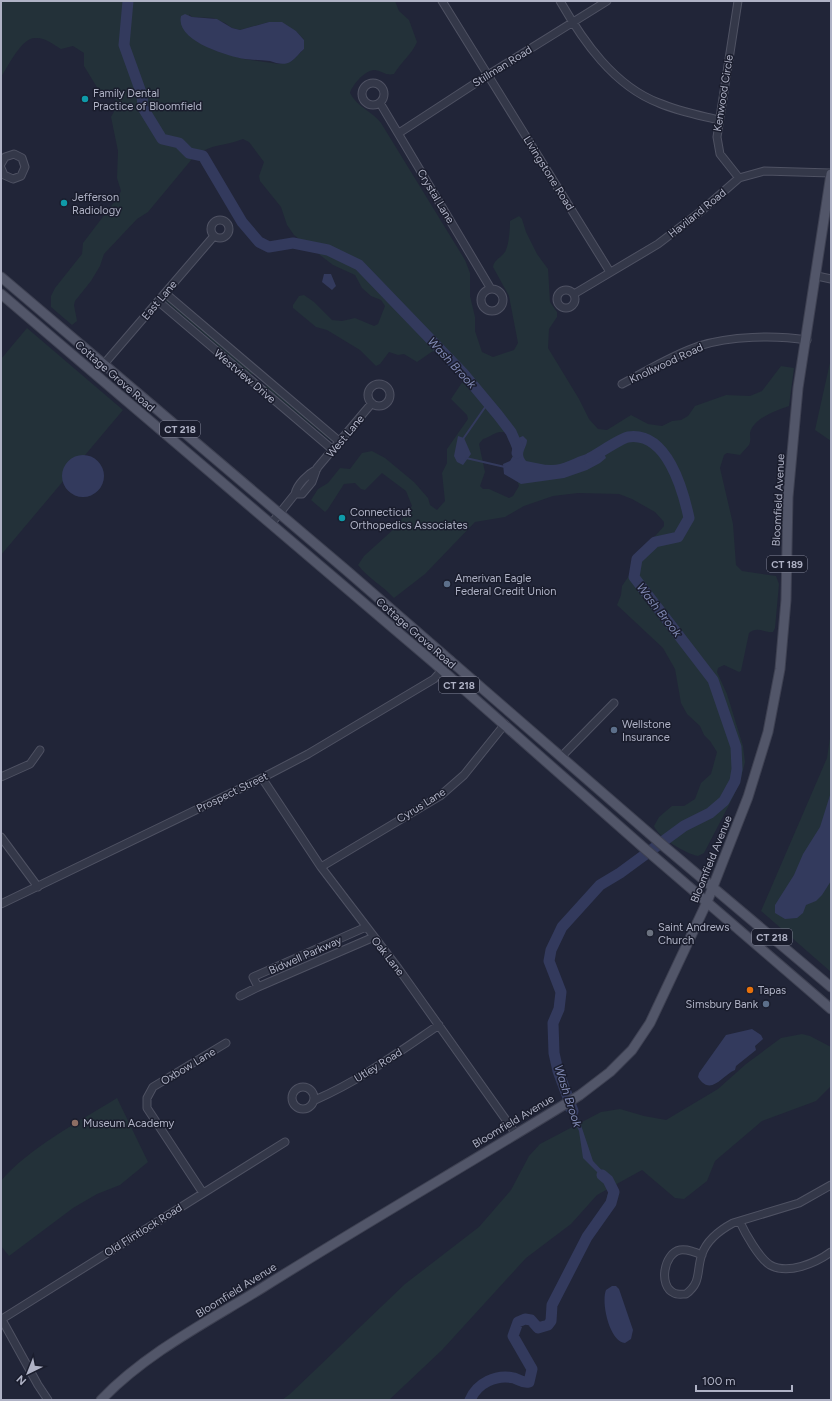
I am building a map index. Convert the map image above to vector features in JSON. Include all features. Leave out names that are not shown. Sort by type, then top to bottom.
[{"type":"main road","name":"Bloomfield Avenue","points":[[101,1400],[153,1356],[315,1255],[580,1094],[610,1072],[632,1050],[650,1023],[707,902],[748,797],[768,732],[780,669],[786,600],[788,497],[798,388],[817,276],[831,173]]},
{"type":"main road","name":"Cottage Grove Road","points":[[1,277],[280,513],[562,756],[666,848],[831,987]]},
{"type":"main road","name":"Cottage Grove Road","points":[[1,294],[505,724],[644,848],[831,1008]]},
{"type":"main road","points":[[27,316],[36,306]]},
{"type":"main road","points":[[816,995],[831,987]]},
{"type":"street","points":[[442,1],[488,75]]},
{"type":"street","points":[[560,1],[572,22],[612,72],[634,90],[658,103],[718,120]]},
{"type":"street","name":"Stillman Road","points":[[399,133],[488,75],[607,1]]},
{"type":"street","name":"Kenwood Circle","points":[[738,1],[718,120],[718,148],[723,159],[739,178]]},
{"type":"street","name":"Livingstone Road","points":[[488,75],[610,272]]},
{"type":"street","name":"Crystal Lane","points":[[380,103],[491,289]]},
{"type":"street","points":[[1,164],[5,157],[14,154],[22,158],[25,167],[21,176],[13,179],[4,175],[1,168]]},
{"type":"street","name":"Haviland Road","points":[[574,294],[673,233],[739,178],[764,170],[831,173]]},
{"type":"street","name":"East Lane","points":[[104,364],[214,236]]},
{"type":"street","points":[[817,276],[831,279]]},
{"type":"street","name":"Westview Drive","points":[[165,293],[340,442]]},
{"type":"street","name":"Westview Drive","points":[[158,301],[333,450]]},
{"type":"street","name":"Knollwood Road","points":[[622,384],[688,351],[714,343],[764,337],[807,340]]},
{"type":"street","name":"West Lane","points":[[271,524],[295,494],[302,494],[312,482],[317,468],[372,404]]},
{"type":"street","name":"Prospect Street","points":[[1,904],[262,778],[308,754],[410,694],[434,678],[451,660]]},
{"type":"street","points":[[562,756],[614,703]]},
{"type":"street","name":"Cyrus Lane","points":[[321,867],[440,796],[464,775],[505,724]]},
{"type":"street","points":[[1,777],[30,764],[40,750]]},
{"type":"street","name":"Oak Lane","points":[[262,778],[321,867],[439,1025],[516,1134]]},
{"type":"street","points":[[1,836],[38,887]]},
{"type":"street","name":"Bidwell Parkway","points":[[258,987],[253,978],[366,927]]},
{"type":"street","name":"Bidwell Parkway","points":[[240,996],[374,937]]},
{"type":"street","name":"Utley Road","points":[[315,1100],[329,1094],[383,1063],[439,1025]]},
{"type":"street","name":"Oxbow Lane","points":[[203,1193],[147,1108],[147,1098],[153,1087],[226,1043]]},
{"type":"street","name":"Old Flintlock Road","points":[[1,1318],[285,1142]]},
{"type":"street","points":[[702,1254],[688,1250],[680,1250],[672,1253],[668,1259],[666,1282],[668,1288],[674,1293],[686,1294],[696,1285],[702,1254],[715,1235],[724,1228],[799,1203],[831,1186]]},
{"type":"street","points":[[740,1222],[753,1245],[769,1265],[784,1268],[798,1267],[823,1258],[831,1252]]},
{"type":"street","points":[[1,1318],[38,1385],[48,1400]]},
{"type":"shaded area","points":[[1,1],[395,1],[399,11],[409,20],[417,42],[394,74],[371,70],[360,78],[353,86],[350,93],[357,102],[381,123],[465,260],[470,273],[470,296],[475,317],[475,331],[482,352],[493,357],[514,350],[518,343],[509,296],[493,267],[495,262],[506,250],[509,240],[510,221],[519,216],[522,219],[526,232],[537,254],[548,269],[550,302],[557,312],[557,317],[549,329],[548,348],[579,399],[589,419],[598,429],[607,430],[631,415],[648,424],[662,426],[672,421],[681,420],[688,416],[695,406],[726,395],[750,396],[762,391],[781,366],[794,368],[789,406],[766,415],[756,423],[750,433],[749,445],[740,455],[727,453],[724,455],[720,468],[733,524],[736,565],[742,571],[776,576],[779,584],[775,628],[773,632],[755,630],[749,633],[741,671],[739,672],[724,665],[718,668],[717,672],[727,694],[743,746],[745,762],[740,782],[704,853],[698,856],[680,849],[661,835],[654,826],[659,817],[672,806],[684,806],[695,799],[701,783],[711,774],[717,752],[704,735],[700,726],[687,714],[681,703],[675,669],[663,648],[617,605],[621,595],[622,586],[637,564],[641,552],[664,526],[664,522],[655,512],[632,499],[619,494],[578,493],[553,496],[524,506],[505,517],[475,522],[425,574],[394,598],[366,574],[358,565],[364,556],[395,528],[412,506],[406,491],[382,473],[365,490],[361,489],[355,483],[344,484],[325,512],[311,500],[318,489],[328,483],[340,468],[350,469],[362,453],[372,451],[385,458],[414,482],[428,498],[430,505],[437,510],[445,501],[442,473],[447,463],[447,449],[468,419],[467,415],[451,399],[463,381],[460,377],[433,351],[417,362],[404,354],[398,355],[389,352],[380,364],[376,366],[360,350],[327,330],[316,327],[293,308],[293,305],[299,296],[304,295],[314,302],[332,320],[342,321],[355,318],[374,326],[378,324],[385,306],[381,300],[371,296],[362,288],[355,275],[333,265],[294,235],[287,225],[281,207],[260,181],[259,176],[264,162],[249,142],[243,139],[204,150],[198,154],[192,159],[148,212],[137,219],[104,254],[100,266],[91,281],[75,301],[74,305],[77,321],[72,325],[51,307],[51,296],[55,288],[82,254],[83,243],[121,191],[117,178],[118,151],[111,117],[116,108],[115,98],[112,95],[103,94],[98,89],[84,66],[84,53],[73,46],[61,49],[48,41],[38,38],[30,39],[20,48],[1,77]],"holes":[[[189,14],[192,17],[213,18],[232,28],[240,30],[269,22],[296,31],[304,40],[304,49],[292,61],[279,64],[244,59],[216,51],[196,41]],[[500,432],[509,432],[515,445],[511,462],[519,486],[513,496],[509,498],[489,489],[483,489],[480,486],[485,472],[479,444],[483,439]]]},
{"type":"shaded area","points":[[167,298],[254,371],[254,374],[251,374],[167,302],[165,299]]},
{"type":"shaded area","points":[[27,328],[123,410],[1,555],[1,359]]},
{"type":"shaded area","points":[[831,358],[831,441],[815,430]]},
{"type":"shaded area","points":[[267,384],[332,439],[331,441],[266,387]]},
{"type":"shaded area","points":[[831,731],[831,972],[761,911],[827,758]]},
{"type":"shaded area","points":[[802,1034],[810,1036],[831,1047],[831,1086],[816,1101],[762,1121],[715,1161],[707,1181],[684,1199],[675,1198],[642,1170],[597,1195],[571,1224],[526,1258],[442,1350],[389,1400],[282,1400],[405,1284],[479,1227],[511,1190],[529,1156],[540,1144],[601,1112],[620,1109],[644,1116],[666,1120],[718,1089],[746,1064],[781,1038]]},
{"type":"shaded area","points":[[117,1098],[148,1162],[120,1185],[97,1194],[73,1208],[9,1256],[1,1246],[1,1181],[12,1169],[40,1146]]},
{"type":"water","points":[[185,14],[192,17],[217,19],[232,28],[240,30],[269,22],[282,22],[296,31],[304,40],[304,49],[292,61],[283,64],[227,55],[204,46],[186,33],[181,25],[181,16]]},
{"type":"water","points":[[324,274],[331,274],[336,286],[332,290],[322,282]]},
{"type":"water","points":[[458,436],[464,438],[471,454],[463,465],[457,462],[454,456]]},
{"type":"water","points":[[523,436],[527,440],[523,453],[526,461],[556,465],[594,452],[604,453],[606,458],[587,470],[564,478],[521,484],[504,474],[503,464],[510,461],[513,456],[511,441]]},
{"type":"water","points":[[79,455],[87,455],[95,458],[101,464],[104,476],[101,488],[95,494],[87,497],[79,497],[71,494],[65,488],[62,480],[62,472],[65,464],[71,458]]},
{"type":"water","points":[[831,792],[831,881],[822,895],[816,901],[806,905],[803,913],[797,918],[785,919],[775,913],[775,905],[794,875],[803,854],[820,827]]},
{"type":"water","points":[[752,1029],[761,1035],[763,1039],[755,1046],[756,1050],[736,1066],[735,1070],[716,1083],[707,1085],[703,1083],[698,1077],[699,1073],[726,1035]]},
{"type":"water","points":[[574,1104],[593,1161],[611,1180],[613,1201],[605,1218],[599,1215],[605,1206],[609,1190],[607,1182],[583,1158],[579,1131],[572,1117],[564,1109]]},
{"type":"water","points":[[612,1286],[616,1286],[619,1289],[633,1330],[631,1339],[625,1343],[619,1341],[615,1336],[611,1329],[606,1312],[606,1290]]},
{"type":"waterway","name":"Wash Brook","points":[[128,1],[124,45],[142,95],[143,108],[162,139],[179,143],[189,153],[203,156],[242,222],[259,242],[269,247],[293,243],[328,250],[359,265],[463,373],[511,432],[518,448],[517,453]]},
{"type":"waterway","points":[[463,439],[488,403]]},
{"type":"waterway","name":"Wash Brook","points":[[573,1111],[558,1071],[554,1053],[553,1023],[559,1009],[561,992],[549,961],[551,950],[562,927],[600,885],[620,873],[684,826],[710,813],[724,801],[735,781],[737,769],[736,747],[713,680],[634,577],[637,559],[655,542],[678,537],[689,518],[677,478],[671,465],[663,453],[653,443],[642,438],[625,438],[590,458]]},
{"type":"waterway","points":[[466,458],[505,467]]},
{"type":"waterway","name":"Wash Brook","points":[[470,1400],[477,1389],[488,1381],[494,1379],[507,1377],[523,1382],[529,1382],[532,1369],[513,1336],[518,1322],[525,1319],[531,1320],[538,1328],[548,1325],[551,1321],[552,1305],[587,1237],[611,1203],[614,1192],[608,1180],[602,1175]]},
{"type":"place","name":"Family Dental Practice of Bloomfield","points":[[85,99]]},
{"type":"place","name":"Jefferson Radiology","points":[[64,203]]},
{"type":"place","name":"Connecticut Orthopedics Associates","points":[[342,518]]},
{"type":"place","name":"Amerivan Eagle Federal Credit Union","points":[[447,584]]},
{"type":"place","name":"Wellstone Insurance","points":[[614,730]]},
{"type":"place","name":"Saint Andrews Church","points":[[650,933]]},
{"type":"place","name":"Tapas","points":[[750,990]]},
{"type":"place","name":"Simsbury Bank","points":[[766,1004]]},
{"type":"place","name":"Museum Academy","points":[[75,1123]]}]
